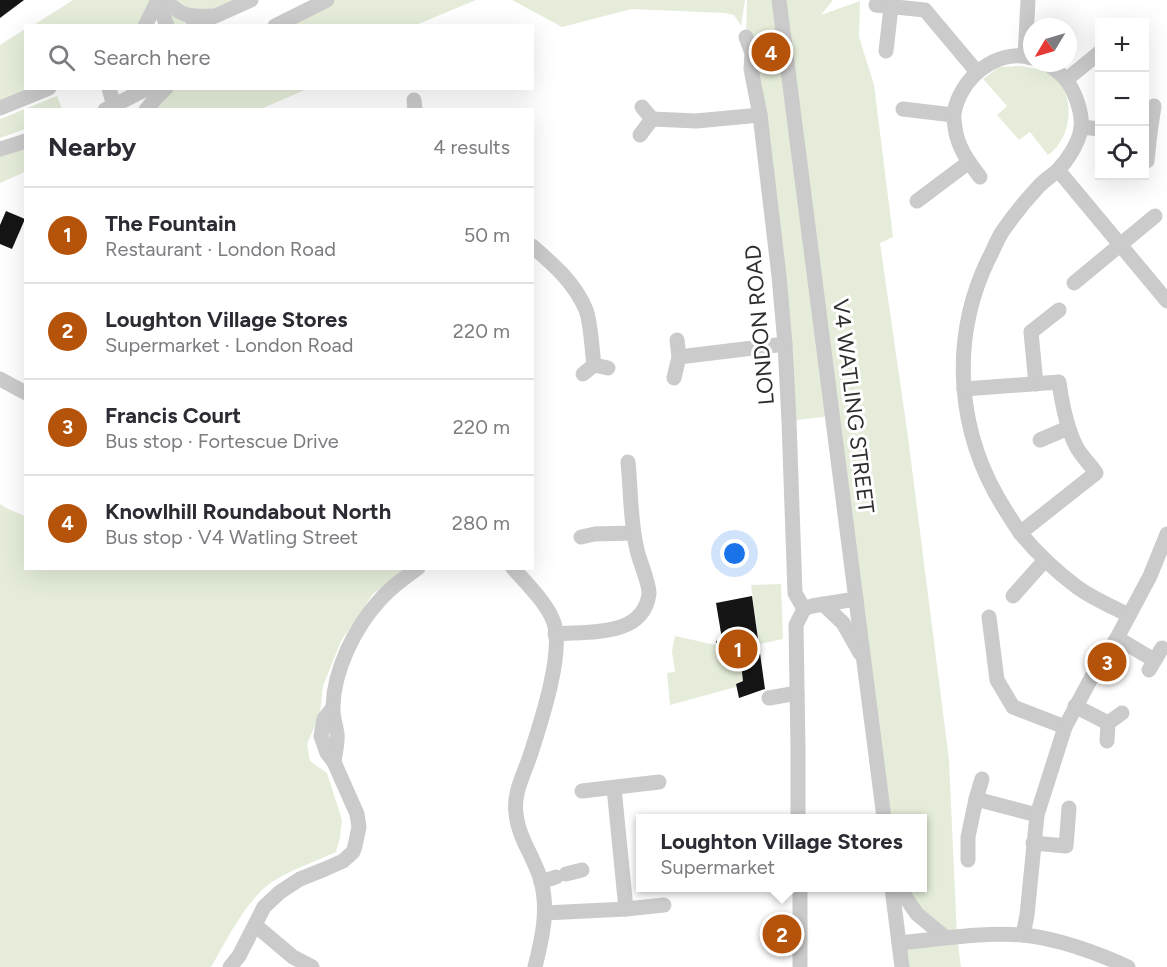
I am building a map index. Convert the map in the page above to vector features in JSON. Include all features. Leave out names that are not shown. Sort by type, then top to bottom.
[{"type":"street","points":[[197,24],[251,0]]},
{"type":"street","points":[[279,24],[327,0]]},
{"type":"street","name":"V4 WATLING STREET","points":[[779,0],[883,814]]},
{"type":"street","points":[[1028,0],[1028,18]]},
{"type":"street","points":[[160,1],[180,13],[214,16]]},
{"type":"street","points":[[147,24],[160,1]]},
{"type":"street","points":[[160,1],[166,24]]},
{"type":"street","points":[[886,51],[884,6],[926,5],[977,72]]},
{"type":"street","name":"LONDON ROAD","points":[[746,37],[752,53],[751,69],[760,115],[779,276],[785,344],[795,593],[804,609]]},
{"type":"street","points":[[1066,80],[1095,56]]},
{"type":"street","points":[[980,177],[957,141],[953,115],[963,88],[977,72],[1002,58],[1023,57]]},
{"type":"street","points":[[1057,72],[1066,80],[1078,102],[1081,127],[1076,144],[1058,170],[1041,184],[1001,233],[982,274],[969,312],[963,349],[964,389],[970,426],[980,462],[998,498],[1020,533],[1045,560],[1078,588],[1129,615]]},
{"type":"street","points":[[0,108],[46,90]]},
{"type":"street","points":[[109,90],[111,108],[144,90]]},
{"type":"street","points":[[148,108],[164,90]]},
{"type":"street","points":[[1149,126],[1154,106]]},
{"type":"street","points":[[903,110],[953,115]]},
{"type":"street","points":[[640,135],[647,113],[696,121],[760,115]]},
{"type":"street","points":[[1081,127],[1095,128]]},
{"type":"street","points":[[0,149],[24,142]]},
{"type":"street","points":[[917,201],[969,162]]},
{"type":"street","points":[[1058,170],[1167,301]]},
{"type":"street","points":[[1074,282],[1155,216]]},
{"type":"street","points":[[534,248],[558,269],[578,294],[587,312],[595,369]]},
{"type":"street","points":[[1036,384],[1031,332],[1059,310]]},
{"type":"street","points":[[674,378],[679,357],[676,340]]},
{"type":"street","points":[[679,357],[785,344]]},
{"type":"street","points":[[0,379],[24,392]]},
{"type":"street","points":[[964,389],[1059,382],[1068,428],[1077,447],[1096,473],[1020,533]]},
{"type":"street","points":[[1040,441],[1068,428]]},
{"type":"street","points":[[555,634],[614,630],[632,623],[644,610],[649,593],[633,532],[628,462]]},
{"type":"street","points":[[581,537],[633,532]]},
{"type":"street","points":[[1023,935],[1037,815],[1065,727],[1150,576],[1166,537]]},
{"type":"street","points":[[1013,596],[1045,560]]},
{"type":"street","points":[[230,967],[239,956],[264,907],[280,892],[300,879],[343,861],[353,852],[358,838],[357,814],[321,736],[324,718],[332,709],[334,689],[342,662],[364,620],[380,600],[415,570]]},
{"type":"street","points":[[515,570],[548,610],[555,623],[557,652],[549,690],[516,795],[515,812],[519,829],[541,882],[545,913],[535,967]]},
{"type":"street","points":[[798,814],[796,625],[804,609],[856,599]]},
{"type":"street","points":[[823,604],[843,623],[863,658]]},
{"type":"street","points":[[989,618],[997,680],[1013,706],[1065,727]]},
{"type":"street","points":[[1117,638],[1155,659]]},
{"type":"street","points":[[769,698],[798,693]]},
{"type":"street","points":[[1075,706],[1108,723]]},
{"type":"street","points":[[1108,723],[1122,713]]},
{"type":"street","points":[[1107,741],[1108,723]]},
{"type":"street","points":[[968,860],[968,837],[982,779]]},
{"type":"street","points":[[582,791],[659,782]]},
{"type":"street","points":[[614,788],[626,909]]},
{"type":"street","points":[[976,799],[1037,815]]},
{"type":"street","points":[[1034,843],[1066,846],[1070,808]]},
{"type":"street","points":[[541,882],[582,870]]},
{"type":"street","points":[[800,892],[800,967]]},
{"type":"street","points":[[892,892],[902,967]]},
{"type":"street","points":[[902,892],[917,914],[946,938]]},
{"type":"street","points":[[545,913],[626,909],[664,904]]},
{"type":"street","points":[[255,925],[293,957],[312,967]]},
{"type":"street","points":[[899,944],[946,938],[1023,935],[1097,953],[1128,967]]},
{"type":"green space","points":[[73,0],[255,0],[198,24],[167,24],[157,2],[146,24],[35,24]]},
{"type":"green space","points":[[327,0],[476,0],[418,24],[279,24]]},
{"type":"green space","points":[[512,0],[745,0],[741,26],[734,15],[725,13],[632,9],[562,27]]},
{"type":"green space","points":[[747,0],[833,0],[821,15],[860,1],[859,37],[874,85],[893,237],[880,243],[908,437],[949,760],[957,937],[961,967],[902,967],[899,943],[945,938],[903,892],[927,892],[927,814],[883,814],[831,416],[789,421],[746,37]]},
{"type":"green space","points":[[24,30],[24,90],[46,90],[0,108],[0,45]]},
{"type":"green space","points":[[1020,66],[1023,67],[1023,72],[1050,72],[1065,92],[1069,111],[1066,128],[1059,143],[1048,155],[1030,132],[1019,140],[997,115],[1007,106],[983,79],[999,67]]},
{"type":"green space","points":[[165,90],[305,90],[263,108],[148,108]]},
{"type":"green space","points":[[57,96],[62,108],[27,108]]},
{"type":"green space","points":[[24,109],[24,129],[0,138],[0,119]]},
{"type":"green space","points":[[24,141],[24,172],[0,183],[0,149]]},
{"type":"green space","points":[[0,504],[24,516],[24,570],[404,570],[373,594],[341,641],[323,686],[320,714],[307,744],[310,761],[327,773],[342,820],[336,852],[287,873],[262,890],[240,917],[211,967],[0,967]]},
{"type":"green space","points":[[781,584],[783,639],[759,644],[751,585]]},
{"type":"green space","points":[[675,636],[716,645],[719,657],[740,654],[743,681],[736,684],[736,687],[670,705],[667,673],[675,672],[672,651]]},
{"type":"building","points":[[0,0],[24,0],[0,18]]},
{"type":"building","points":[[6,211],[24,219],[12,249],[0,244],[0,225]]},
{"type":"building","points":[[752,596],[765,689],[739,698],[736,684],[743,681],[740,654],[718,658],[716,641],[722,639],[716,603]]},
{"type":"place","name":"Knowlhill Roundabout North","points":[[771,52]]},
{"type":"place","name":"The Fountain","points":[[738,649]]},
{"type":"place","name":"Francis Court","points":[[1107,662]]},
{"type":"place","name":"Loughton Village Stores","points":[[782,934]]}]
